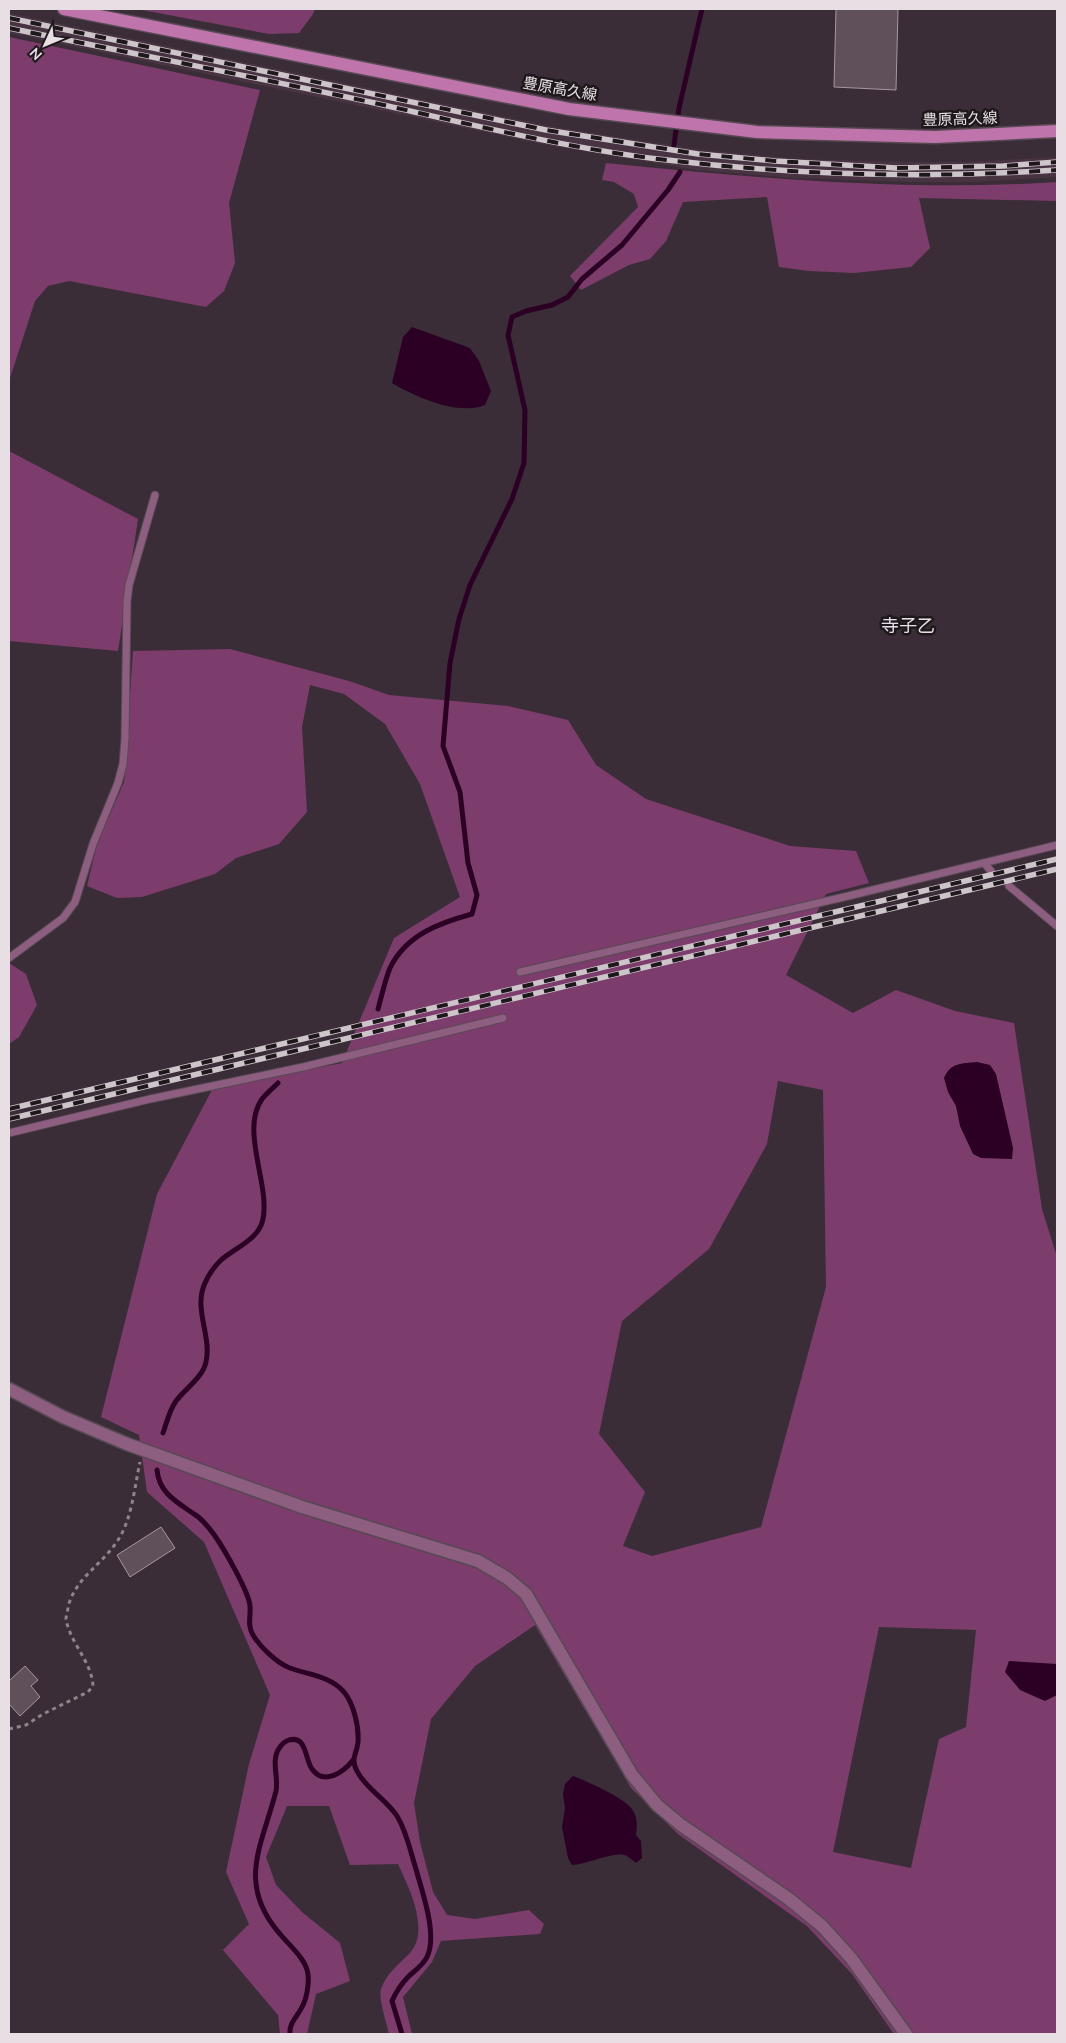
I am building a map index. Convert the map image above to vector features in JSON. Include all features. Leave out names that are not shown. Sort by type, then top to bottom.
[{"type":"main road","name":"豊原高久線","points":[[64,9],[569,109],[757,132],[935,137],[1057,131]]},
{"type":"street","points":[[9,1389],[63,1417],[143,1450],[302,1508],[478,1561],[507,1578],[526,1594],[632,1775],[658,1805],[681,1825],[789,1899],[822,1926],[851,1958],[906,2034]]},
{"type":"lane","points":[[9,958],[64,918],[74,902],[93,844],[118,783],[123,764],[125,739],[127,601],[129,585],[155,495]]},
{"type":"lane","points":[[520,972],[1057,845]]},
{"type":"lane","points":[[984,863],[991,871]]},
{"type":"lane","points":[[1009,886],[1057,926]]},
{"type":"lane","points":[[9,1133],[150,1099],[303,1067],[503,1018]]},
{"type":"path","points":[[9,1729],[26,1725],[43,1714],[88,1692],[93,1686],[93,1678],[74,1641],[66,1618],[70,1600],[78,1584],[117,1542],[126,1523],[143,1450]]},
{"type":"shaded area","points":[[137,9],[315,9],[299,33],[269,34]]},
{"type":"shaded area","points":[[9,13],[548,126],[702,150],[797,159],[967,162],[1057,157],[1057,177],[976,182],[908,182],[794,178],[696,170],[542,144],[9,33]]},
{"type":"shaded area","points":[[9,37],[260,90],[229,203],[235,263],[224,291],[206,307],[69,281],[48,286],[35,301],[9,381]]},
{"type":"shaded area","points":[[606,163],[831,182],[1000,185],[1057,182],[1057,201],[919,198],[930,248],[911,267],[854,273],[809,271],[779,267],[767,197],[683,202],[666,241],[650,259],[629,265],[581,290],[570,276],[638,207],[634,194],[614,182],[602,180]]},
{"type":"shaded area","points":[[412,327],[470,348],[479,361],[491,391],[485,405],[474,408],[450,407],[425,399],[392,383],[403,337]]},
{"type":"shaded area","points":[[9,451],[138,519],[118,651],[9,641]]},
{"type":"shaded area","points":[[230,649],[349,681],[389,695],[508,706],[568,720],[596,765],[646,799],[790,846],[856,851],[869,883],[826,894],[786,975],[853,1013],[896,990],[955,1011],[1014,1023],[1042,1209],[1057,1257],[1057,2034],[894,2034],[852,1974],[807,1926],[678,1834],[631,1788],[535,1625],[475,1666],[431,1719],[414,1803],[420,1842],[433,1892],[447,1915],[475,1919],[529,1910],[544,1924],[540,1934],[441,1941],[432,1962],[403,1997],[412,2034],[389,2034],[382,2005],[381,1989],[389,1974],[409,1954],[415,1945],[418,1934],[416,1909],[403,1874],[398,1864],[350,1865],[329,1806],[287,1806],[266,1857],[276,1885],[302,1912],[340,1943],[350,1981],[316,1994],[307,2034],[280,2034],[278,2015],[223,1950],[249,1924],[226,1872],[249,1764],[270,1695],[204,1542],[147,1492],[139,1435],[101,1417],[157,1194],[213,1088],[342,1063],[394,938],[460,897],[420,784],[385,724],[344,694],[310,685],[302,727],[307,812],[279,844],[236,858],[215,874],[142,897],[117,898],[87,886],[97,844],[124,782],[133,651]],"holes":[[[778,1081],[823,1090],[826,1287],[761,1527],[652,1556],[623,1546],[645,1492],[599,1434],[622,1321],[709,1249],[767,1144]],[[879,1627],[976,1630],[966,1727],[939,1739],[911,1868],[833,1852]]]},
{"type":"shaded area","points":[[9,963],[26,974],[37,1005],[19,1037],[9,1044]]},
{"type":"shaded area","points":[[977,1062],[990,1065],[996,1074],[1013,1148],[1012,1159],[981,1158],[973,1154],[960,1126],[956,1106],[948,1092],[944,1078],[953,1066]]},
{"type":"shaded area","points":[[1009,1661],[1057,1664],[1057,1695],[1045,1701],[1020,1690],[1005,1672]]},
{"type":"shaded area","points":[[573,1776],[613,1795],[632,1809],[636,1818],[636,1835],[641,1841],[642,1858],[636,1863],[627,1856],[615,1855],[572,1865],[568,1858],[562,1827],[565,1808],[563,1794],[565,1784]]},
{"type":"building","points":[[836,9],[898,9],[896,90],[834,87]]},
{"type":"building","points":[[161,1527],[175,1548],[130,1577],[117,1555]]},
{"type":"building","points":[[25,1666],[38,1680],[31,1686],[40,1697],[20,1716],[9,1704],[9,1681]]},
{"type":"waterway","points":[[674,145],[679,108],[702,9]]},
{"type":"waterway","points":[[378,1009],[390,968],[405,947],[414,939],[436,926],[472,914],[477,895],[468,863],[460,792],[443,746],[450,663],[459,619],[470,585],[512,499],[524,463],[525,410],[508,335],[512,317],[526,311],[552,305],[568,297],[582,279],[622,245],[668,190],[680,172]]},
{"type":"waterway","points":[[163,1433],[174,1405],[198,1378],[206,1362],[207,1342],[201,1303],[205,1283],[220,1261],[257,1233],[261,1226],[264,1205],[263,1190],[254,1141],[254,1126],[256,1112],[262,1099],[278,1083]]},
{"type":"waterway","points":[[157,1470],[158,1478],[165,1491],[175,1501],[203,1521],[224,1550],[249,1600],[250,1628],[260,1645],[274,1659],[285,1666],[332,1682],[344,1692],[351,1703],[357,1723],[358,1736],[354,1759],[355,1767],[366,1783],[397,1816],[403,1828],[422,1889],[430,1925],[430,1948],[427,1957],[404,1982],[392,2001],[402,2034]]},
{"type":"waterway","points":[[290,2034],[292,2023],[305,1999],[308,1986],[307,1968],[267,1915],[259,1898],[256,1881],[256,1864],[277,1786],[275,1763],[277,1752],[283,1744],[295,1739],[305,1749],[312,1769],[317,1774],[328,1777],[339,1773],[353,1760]]},
{"type":"railway","points":[[9,18],[546,130],[698,154],[775,161],[896,168],[1003,166],[1057,162]]},
{"type":"railway","points":[[9,28],[325,92],[549,141],[658,159],[758,169],[858,174],[1007,173],[1057,170]]},
{"type":"railway","points":[[9,1109],[1057,859]]},
{"type":"railway","points":[[9,1119],[1057,869]]},
{"type":"district","name":"寺子乙","points":[[908,626]]}]
